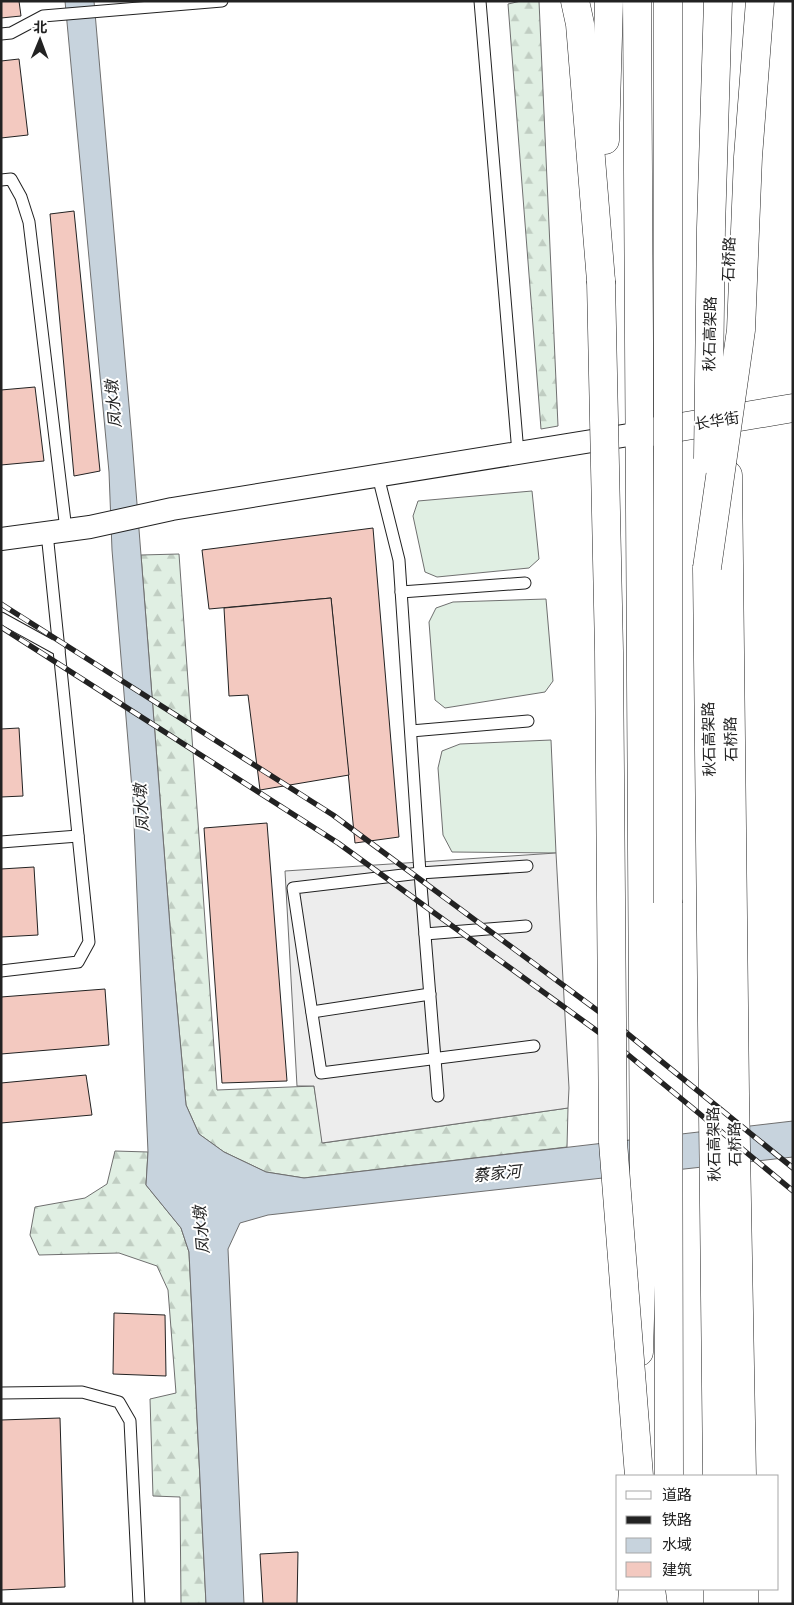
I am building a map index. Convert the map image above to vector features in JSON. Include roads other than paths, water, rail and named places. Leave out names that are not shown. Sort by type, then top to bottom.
[{"type":"main road","points":[[575,1],[582,53],[601,281]]},
{"type":"main road","points":[[609,1],[601,281],[609,651],[613,1142],[638,1475]]},
{"type":"main road","points":[[637,1],[641,433],[642,1128],[644,1186],[638,1475]]},
{"type":"main road","points":[[668,1],[669,1475]]},
{"type":"main road","name":"秋石高架路","points":[[717,1475],[707,568],[711,228],[718,1]]},
{"type":"main road","name":"石桥路","points":[[739,1],[727,317],[736,1178],[742,1475]]},
{"type":"main road","points":[[707,568],[741,330],[748,157],[760,1]]},
{"type":"main road","name":"长华街","points":[[641,433],[793,408]]},
{"type":"main road","points":[[632,1604],[633,1590]]},
{"type":"main road","points":[[651,1590],[653,1604]]},
{"type":"main road","points":[[669,1590],[669,1604]]},
{"type":"main road","points":[[718,1590],[718,1604]]},
{"type":"main road","points":[[744,1590],[744,1604]]},
{"type":"street","points":[[1,539],[90,527],[172,509],[641,433]]},
{"type":"lane","points":[[1,34],[11,33],[43,16],[222,1]]},
{"type":"lane","points":[[480,1],[518,453]]},
{"type":"lane","points":[[1,180],[11,179],[21,197],[29,222],[57,531],[59,650],[89,942],[78,962],[1,971]]},
{"type":"lane","points":[[378,476],[399,560],[420,874],[438,1096]]},
{"type":"lane","points":[[401,592],[525,583]]},
{"type":"lane","points":[[1,618],[59,650]]},
{"type":"lane","points":[[411,731],[528,721]]},
{"type":"lane","points":[[1,842],[78,836]]},
{"type":"lane","points":[[527,866],[420,874],[293,888],[321,1072],[534,1046]]},
{"type":"lane","points":[[425,934],[526,926]]},
{"type":"lane","points":[[312,1012],[430,994]]},
{"type":"lane","points":[[1,1393],[82,1392],[119,1402],[130,1421],[139,1604]]},
{"type":"water","points":[[65,1],[94,1],[186,1105],[199,1134],[224,1152],[266,1172],[304,1178],[793,1121],[793,1157],[268,1215],[240,1223],[228,1249],[244,1604],[206,1604],[189,1252],[181,1228],[146,1185],[148,1152],[133,801],[112,550],[109,472]]},
{"type":"railway","points":[[1,604],[333,815],[613,1022],[793,1168]]},
{"type":"railway","points":[[1,627],[338,843],[615,1044],[793,1191]]},
{"type":"water label","name":"凤水墩","points":[[113,404]]},
{"type":"water label","name":"凤水墩","points":[[141,808]]},
{"type":"water label","name":"蔡家河","points":[[497,1173]]},
{"type":"water label","name":"凤水墩","points":[[201,1230]]}]
